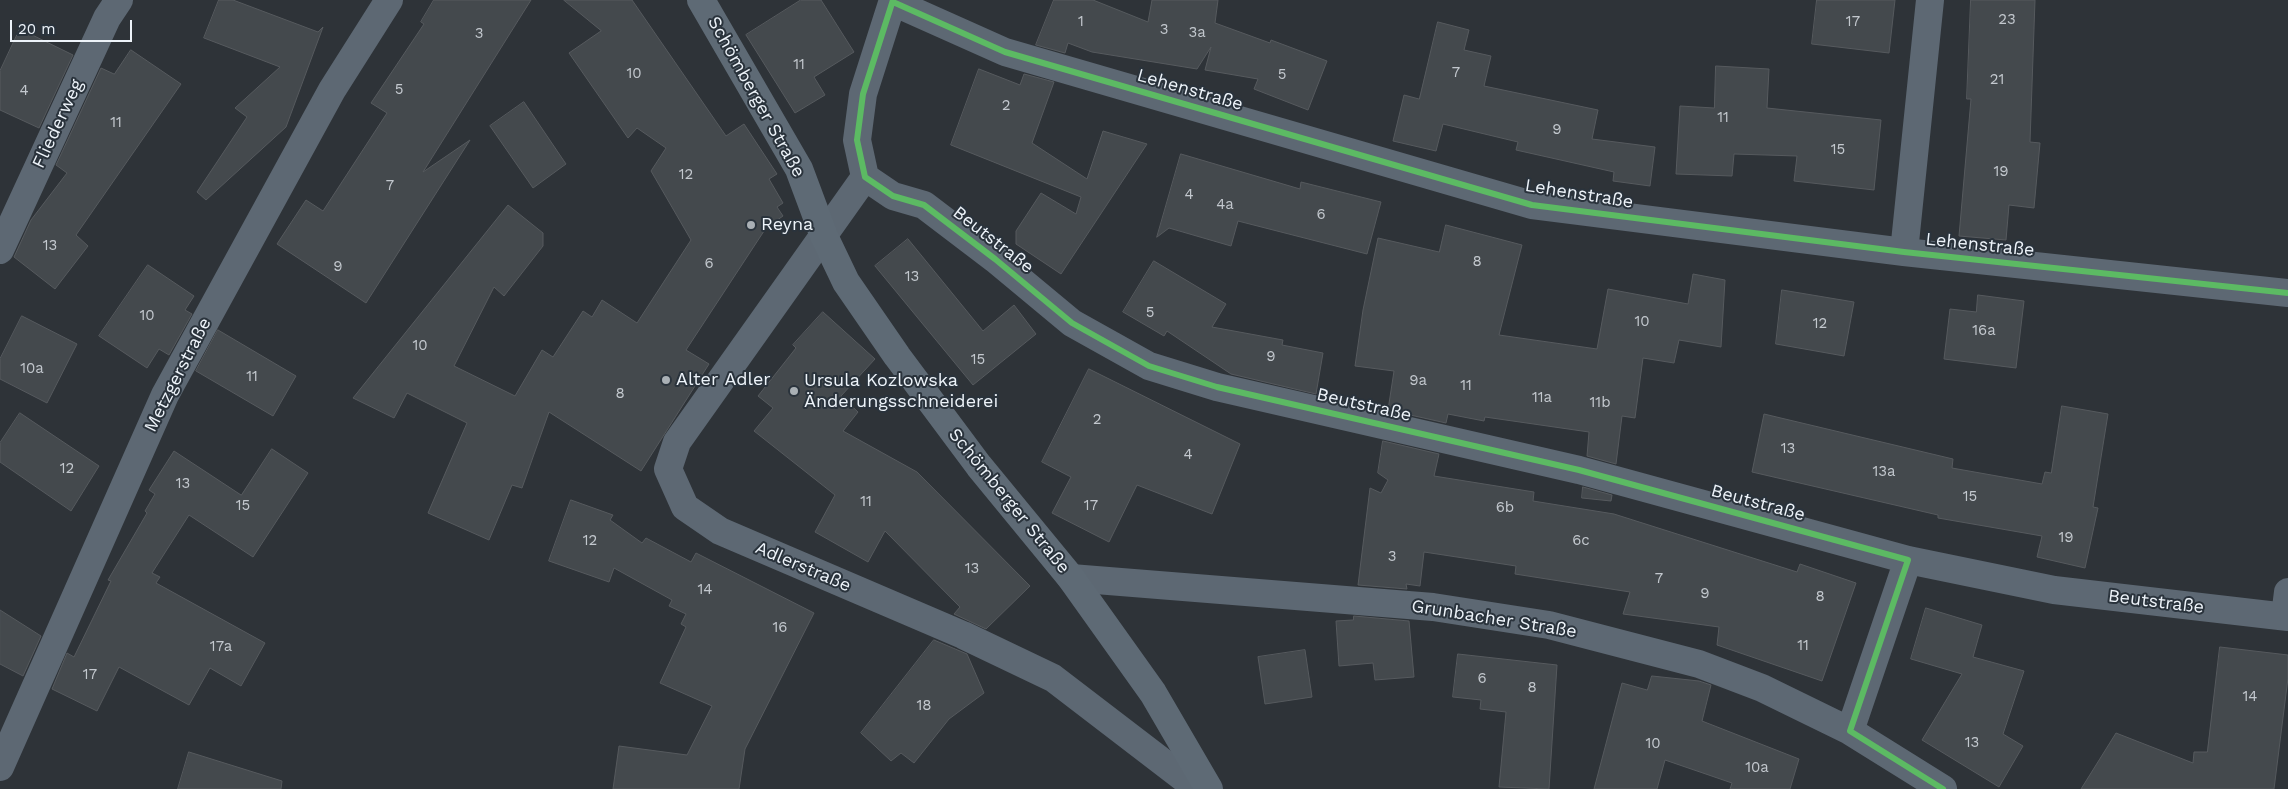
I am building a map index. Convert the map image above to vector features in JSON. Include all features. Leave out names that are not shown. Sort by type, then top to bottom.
[{"type":"main road","name":"Schömberger Straße","points":[[701,0],[799,169],[824,236],[846,282],[897,356],[979,466],[1072,578],[1153,692],[1209,789]]},
{"type":"street","name":"Fliederweg","points":[[0,250],[107,18],[119,0]]},
{"type":"street","name":"Metzgerstraße","points":[[0,767],[165,395],[332,90],[389,0]]},
{"type":"street","name":"Lehenstraße","points":[[1904,252],[1930,0]]},
{"type":"street","name":"Lehenstraße","points":[[893,1],[1005,52],[1532,205],[1904,252],[2288,293]]},
{"type":"street","points":[[865,177],[857,140],[863,94],[893,1]]},
{"type":"street","name":"Adlerstraße","points":[[865,177],[677,442],[668,469],[685,507],[720,531],[955,632],[1053,678],[1198,789]]},
{"type":"street","name":"Beutstraße","points":[[865,177],[893,196],[924,205],[995,259],[1072,323],[1149,366],[1217,387],[1579,470],[1908,560],[2054,590],[2287,609]]},
{"type":"street","points":[[1850,731],[1908,560]]},
{"type":"street","name":"Grunbacher Straße","points":[[1072,578],[1434,607],[1549,625],[1699,664],[1762,688],[1850,731],[1943,789]]},
{"type":"building","points":[[219,0],[233,0],[318,32],[323,27],[286,127],[206,200],[197,192],[247,117],[235,108],[280,67],[204,38]]},
{"type":"building","points":[[434,0],[531,0],[423,172],[470,140],[366,303],[277,244],[306,200],[323,211],[387,113],[371,103],[424,24],[421,22]]},
{"type":"building","points":[[564,0],[632,0],[726,136],[744,124],[777,174],[769,179],[783,203],[777,207],[783,216],[766,228],[686,350],[709,364],[641,471],[549,412],[522,488],[512,485],[489,540],[428,513],[467,423],[407,393],[394,418],[353,398],[508,205],[543,233],[543,246],[504,296],[494,287],[454,366],[515,396],[542,350],[553,357],[583,311],[592,317],[602,300],[637,323],[691,240],[651,171],[666,148],[637,128],[628,138],[569,53],[601,31]]},
{"type":"building","points":[[801,0],[821,0],[854,52],[814,77],[825,95],[795,113],[746,35]]},
{"type":"building","points":[[1054,0],[1093,0],[1148,22],[1152,0],[1218,0],[1215,23],[1270,43],[1271,40],[1327,61],[1308,110],[1254,89],[1258,79],[1205,70],[1211,47],[1197,69],[1092,52],[1068,43],[1065,53],[1036,45]]},
{"type":"building","points":[[1817,0],[1895,0],[1889,53],[1812,44]]},
{"type":"building","points":[[1971,0],[2035,0],[2030,142],[2040,143],[2034,208],[2009,205],[2006,240],[1959,236],[1971,99],[1967,99]]},
{"type":"building","points":[[1438,22],[1469,30],[1464,50],[1491,56],[1484,86],[1598,110],[1592,139],[1655,147],[1650,186],[1613,181],[1614,172],[1516,150],[1518,142],[1443,124],[1436,151],[1393,141],[1404,95],[1419,99]]},
{"type":"building","points":[[20,29],[73,55],[39,128],[0,110],[0,71]]},
{"type":"building","points":[[131,50],[181,84],[76,235],[88,246],[55,289],[14,257],[31,220],[67,173],[56,165],[101,68],[114,74]]},
{"type":"building","points":[[1716,66],[1769,69],[1767,108],[1881,120],[1874,190],[1794,181],[1797,156],[1734,154],[1732,176],[1676,174],[1680,106],[1714,108]]},
{"type":"building","points":[[979,69],[1020,85],[1024,74],[1054,82],[1032,143],[1087,179],[1103,131],[1147,144],[1061,274],[1016,244],[1016,231],[1041,193],[1076,214],[1081,197],[951,145]]},
{"type":"building","points":[[524,102],[566,164],[533,188],[490,126]]},
{"type":"building","points":[[1181,154],[1300,189],[1301,182],[1381,202],[1367,254],[1238,221],[1231,246],[1169,228],[1157,237]]},
{"type":"building","points":[[1446,225],[1522,245],[1499,335],[1597,349],[1608,289],[1688,304],[1693,274],[1725,280],[1721,347],[1679,340],[1674,363],[1643,358],[1635,418],[1622,416],[1616,464],[1587,456],[1589,432],[1485,417],[1484,421],[1448,414],[1446,423],[1388,410],[1394,371],[1355,366],[1363,310],[1378,238],[1439,252]]},
{"type":"building","points":[[908,239],[983,331],[1014,305],[1036,334],[973,385],[875,266]]},
{"type":"building","points":[[1154,261],[1226,304],[1212,327],[1283,340],[1282,345],[1323,353],[1316,394],[1231,374],[1167,331],[1164,336],[1123,312]]},
{"type":"building","points":[[148,265],[194,296],[185,310],[192,314],[169,355],[159,349],[147,368],[99,336]]},
{"type":"building","points":[[1782,290],[1854,302],[1844,356],[1776,344]]},
{"type":"building","points":[[1978,295],[2024,301],[2016,368],[1944,359],[1950,309],[1976,312]]},
{"type":"building","points":[[823,312],[875,359],[841,396],[858,412],[843,431],[917,472],[1030,586],[986,629],[954,614],[960,607],[885,531],[868,562],[815,532],[835,495],[754,431],[773,408],[758,396],[796,348],[793,345]]},
{"type":"building","points":[[22,316],[77,344],[47,403],[0,379],[0,359]]},
{"type":"building","points":[[218,330],[296,376],[273,416],[196,371]]},
{"type":"building","points":[[1089,369],[1240,444],[1212,514],[1137,485],[1109,542],[1052,513],[1071,477],[1042,462]]},
{"type":"building","points":[[2062,406],[2108,414],[2093,507],[2098,508],[2085,568],[2037,557],[2042,536],[1938,518],[1938,515],[1752,472],[1764,414],[1953,459],[1952,468],[2042,484],[2045,472],[2051,473]]},
{"type":"building","points":[[20,413],[99,466],[71,511],[0,462],[0,443]]},
{"type":"building","points":[[1383,441],[1439,454],[1434,476],[1534,492],[1533,501],[1614,514],[1797,572],[1800,564],[1856,583],[1822,681],[1717,645],[1719,627],[1623,614],[1630,592],[1515,574],[1516,566],[1424,552],[1420,586],[1406,584],[1407,589],[1358,585],[1370,488],[1381,493],[1388,480],[1378,473]]},
{"type":"building","points":[[272,449],[308,473],[253,557],[189,515],[152,573],[160,577],[156,583],[265,643],[241,686],[210,668],[189,705],[119,667],[97,711],[52,689],[67,653],[74,657],[111,581],[108,580],[147,513],[145,511],[155,494],[149,490],[174,451],[241,495]]},
{"type":"building","points":[[1583,487],[1612,495],[1611,501],[1582,498]]},
{"type":"building","points":[[571,500],[613,515],[610,520],[642,543],[646,538],[691,562],[696,553],[814,613],[745,749],[739,789],[613,789],[619,746],[687,755],[712,706],[660,683],[686,627],[681,624],[686,614],[669,606],[672,600],[614,568],[609,582],[549,561]]},
{"type":"building","points":[[1926,608],[1982,625],[1973,657],[2024,671],[2003,734],[2023,746],[1999,787],[1922,740],[1962,674],[1911,659]]},
{"type":"building","points":[[0,610],[41,636],[23,676],[0,664]]},
{"type":"building","points":[[1354,616],[1409,621],[1414,677],[1375,680],[1373,663],[1339,666],[1336,621],[1353,620]]},
{"type":"building","points":[[934,640],[967,654],[984,693],[949,719],[914,763],[901,753],[891,761],[861,733]]},
{"type":"building","points":[[2220,647],[2288,655],[2288,678],[2274,789],[2081,789],[2116,733],[2193,763],[2194,752],[2207,752]]},
{"type":"building","points":[[1305,650],[1312,697],[1265,704],[1258,657]]},
{"type":"building","points":[[1458,654],[1557,665],[1549,789],[1499,787],[1506,712],[1480,709],[1481,700],[1453,697]]},
{"type":"building","points":[[1652,676],[1699,681],[1711,685],[1702,721],[1799,759],[1790,789],[1730,789],[1732,783],[1665,760],[1657,789],[1594,789],[1622,683],[1647,690]]},
{"type":"building","points":[[189,752],[282,781],[281,789],[178,789]]},
{"type":"cycle path","points":[[893,0],[863,94],[857,140],[865,177],[893,196],[924,205],[995,259],[1072,323],[1149,366],[1217,387],[1579,470],[1908,560],[1850,731],[1943,789]]},
{"type":"cycle path","points":[[893,2],[1005,52],[1532,205],[1904,252],[2288,293]]},
{"type":"place","name":"Reyna","points":[[751,225]]},
{"type":"place","name":"Alter Adler","points":[[666,380]]},
{"type":"place","name":"Ursula Kozlowska Änderungsschneiderei","points":[[794,391]]}]
